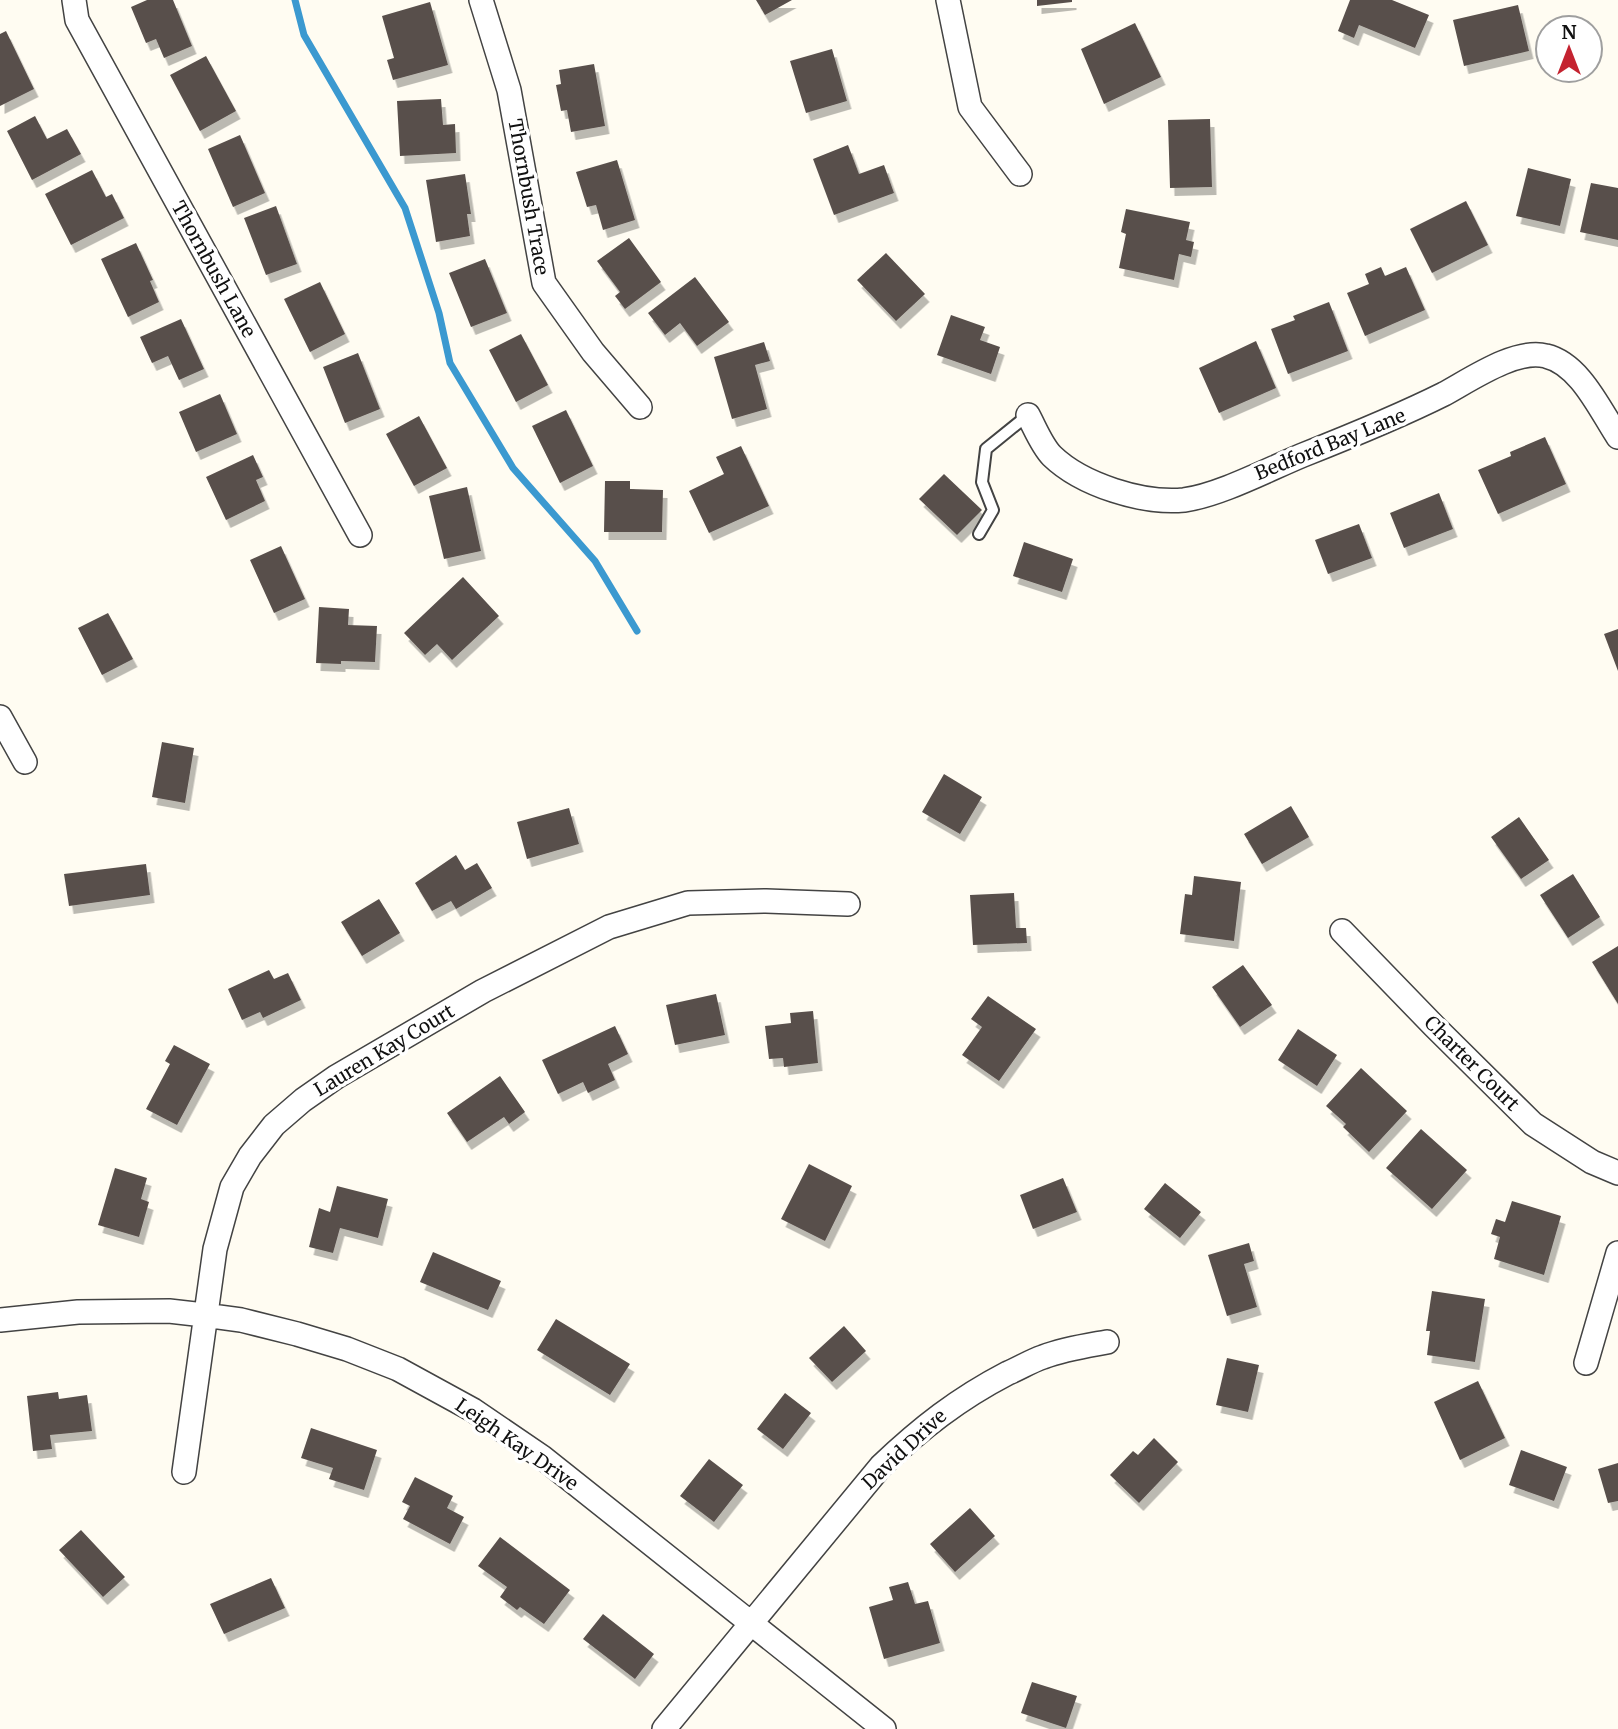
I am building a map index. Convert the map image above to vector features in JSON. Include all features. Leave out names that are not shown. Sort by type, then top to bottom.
[{"type":"street","name":"Thornbush Lane","points":[[74,0],[77,20],[360,535]]},
{"type":"street","name":"Thornbush Trace","points":[[481,0],[509,90],[544,283],[593,352],[640,407]]},
{"type":"street","points":[[948,0],[970,107],[1020,174]]},
{"type":"street","name":"Bedford Bay Lane","points":[[1028,415],[1050,454],[1075,474],[1113,490],[1158,501],[1186,499],[1224,488],[1408,412],[1523,355],[1546,356],[1566,366],[1583,384],[1618,437]]},
{"type":"street","points":[[0,716],[25,762]]},
{"type":"street","name":"Lauren Kay Court","points":[[184,1472],[215,1249],[232,1187],[250,1156],[274,1125],[303,1100],[336,1077],[483,991],[609,927],[688,903],[766,901],[848,904]]},
{"type":"street","name":"Charter Court","points":[[1342,931],[1533,1124],[1592,1162],[1618,1173]]},
{"type":"street","points":[[1586,1363],[1618,1253]]},
{"type":"street","name":"Leigh Kay Drive","points":[[0,1320],[78,1312],[169,1311],[204,1315],[242,1320],[297,1334],[347,1349],[398,1369],[473,1410],[542,1457],[884,1729]]},
{"type":"street","name":"David Drive","points":[[664,1729],[881,1466],[918,1431],[949,1406],[1039,1358],[1067,1349],[1107,1342]]},
{"type":"lane","points":[[979,534],[993,510],[982,482],[986,449],[1028,415]]},
{"type":"building","points":[[147,0],[173,0],[192,46],[164,58],[156,39],[146,43],[131,7]]},
{"type":"building","points":[[756,0],[792,0],[765,15]]},
{"type":"building","points":[[1037,0],[1072,0],[1072,2],[1037,6]]},
{"type":"building","points":[[1350,0],[1392,0],[1429,15],[1415,48],[1359,25],[1354,38],[1338,31]]},
{"type":"building","points":[[430,2],[448,65],[393,80],[387,60],[394,58],[382,16]]},
{"type":"building","points":[[1518,5],[1529,51],[1464,66],[1453,20]]},
{"type":"building","points":[[1135,23],[1161,77],[1104,104],[1081,49]]},
{"type":"building","points":[[6,31],[34,89],[0,106],[0,34]]},
{"type":"building","points":[[832,49],[847,101],[806,113],[790,61]]},
{"type":"building","points":[[206,56],[236,111],[200,131],[170,75]]},
{"type":"building","points":[[594,64],[605,126],[571,132],[567,110],[561,111],[556,85],[561,84],[559,70]]},
{"type":"building","points":[[441,99],[443,125],[455,124],[456,153],[400,156],[397,101]]},
{"type":"building","points":[[35,116],[47,139],[67,129],[81,154],[32,180],[7,131]]},
{"type":"building","points":[[1210,119],[1212,187],[1170,188],[1168,120]]},
{"type":"building","points":[[240,135],[265,193],[233,207],[208,149]]},
{"type":"building","points":[[848,145],[859,174],[884,165],[894,193],[834,215],[813,159]]},
{"type":"building","points":[[617,160],[635,220],[603,230],[596,205],[587,207],[576,172]]},
{"type":"building","points":[[1528,168],[1571,179],[1560,226],[1516,216]]},
{"type":"building","points":[[92,170],[106,197],[112,194],[124,218],[71,245],[45,194]]},
{"type":"building","points":[[465,174],[471,214],[467,214],[470,236],[436,242],[426,180]]},
{"type":"building","points":[[1591,183],[1618,188],[1618,240],[1580,232]]},
{"type":"building","points":[[1466,201],[1488,245],[1432,273],[1410,229]]},
{"type":"building","points":[[276,206],[297,264],[266,275],[244,218]]},
{"type":"building","points":[[1126,209],[1190,222],[1186,240],[1194,242],[1191,257],[1179,254],[1174,280],[1119,268],[1126,234],[1121,232]]},
{"type":"building","points":[[629,238],[661,282],[625,309],[615,296],[620,292],[597,261]]},
{"type":"building","points":[[136,243],[153,280],[150,281],[159,302],[128,317],[101,259]]},
{"type":"building","points":[[886,253],[925,294],[896,321],[857,280]]},
{"type":"building","points":[[485,259],[507,313],[471,327],[449,273]]},
{"type":"building","points":[[1381,267],[1385,276],[1406,267],[1425,310],[1365,336],[1347,293],[1369,284],[1365,274]]},
{"type":"building","points":[[695,277],[729,322],[697,346],[680,323],[665,335],[648,313]]},
{"type":"building","points":[[320,282],[345,334],[310,352],[284,299]]},
{"type":"building","points":[[1329,302],[1348,351],[1288,374],[1271,329],[1295,320],[1293,316]]},
{"type":"building","points":[[951,315],[985,327],[980,340],[1000,347],[991,374],[937,355]]},
{"type":"building","points":[[181,319],[204,369],[179,380],[168,356],[152,363],[140,337]]},
{"type":"building","points":[[521,334],[548,385],[516,402],[489,350]]},
{"type":"building","points":[[1256,341],[1276,388],[1219,413],[1199,368]]},
{"type":"building","points":[[764,342],[770,361],[755,365],[767,409],[732,419],[714,357]]},
{"type":"building","points":[[358,353],[380,409],[345,423],[323,367]]},
{"type":"building","points":[[220,394],[237,434],[196,452],[179,412]]},
{"type":"building","points":[[566,410],[593,466],[560,483],[532,426]]},
{"type":"building","points":[[419,416],[447,468],[414,486],[386,434]]},
{"type":"building","points":[[1545,437],[1566,484],[1498,514],[1478,470]]},
{"type":"building","points":[[741,446],[769,506],[709,533],[689,491],[724,474],[716,457]]},
{"type":"building","points":[[253,455],[263,477],[256,480],[265,501],[226,520],[206,477]]},
{"type":"building","points":[[944,474],[982,510],[957,535],[919,499]]},
{"type":"building","points":[[605,481],[630,481],[630,489],[663,490],[662,532],[604,532]]},
{"type":"building","points":[[467,487],[481,551],[444,559],[429,496]]},
{"type":"building","points":[[1439,493],[1453,529],[1404,548],[1390,513]]},
{"type":"building","points":[[1359,524],[1372,558],[1328,574],[1315,540]]},
{"type":"building","points":[[1024,542],[1073,559],[1062,592],[1013,576]]},
{"type":"building","points":[[281,546],[305,599],[274,613],[250,560]]},
{"type":"building","points":[[463,577],[499,616],[452,660],[437,644],[425,655],[404,633]]},
{"type":"building","points":[[319,607],[349,609],[348,625],[377,626],[375,662],[316,663]]},
{"type":"building","points":[[108,613],[133,659],[102,675],[78,628]]},
{"type":"building","points":[[1618,629],[1618,671],[1604,634]]},
{"type":"building","points":[[162,742],[194,748],[185,803],[152,797]]},
{"type":"building","points":[[944,774],[982,797],[960,834],[922,812]]},
{"type":"building","points":[[1291,806],[1309,837],[1262,864],[1244,834]]},
{"type":"building","points":[[569,808],[579,844],[527,859],[517,822]]},
{"type":"building","points":[[1519,817],[1549,860],[1521,879],[1491,837]]},
{"type":"building","points":[[456,855],[465,870],[477,863],[492,888],[456,909],[451,901],[432,911],[415,883]]},
{"type":"building","points":[[146,864],[150,895],[69,906],[64,874]]},
{"type":"building","points":[[1573,874],[1600,917],[1568,938],[1540,895]]},
{"type":"building","points":[[1194,876],[1241,882],[1234,941],[1180,934],[1185,894],[1192,895]]},
{"type":"building","points":[[1014,893],[1016,928],[1026,928],[1027,943],[973,945],[970,895]]},
{"type":"building","points":[[379,899],[400,933],[362,956],[341,922]]},
{"type":"building","points":[[1618,946],[1618,1004],[1592,962]]},
{"type":"building","points":[[1243,965],[1272,1005],[1240,1027],[1212,987]]},
{"type":"building","points":[[269,970],[274,979],[288,973],[301,1000],[263,1018],[260,1012],[242,1020],[228,989]]},
{"type":"building","points":[[716,994],[725,1035],[675,1045],[666,1005]]},
{"type":"building","points":[[988,996],[1036,1029],[999,1081],[962,1055],[982,1027],[971,1019]]},
{"type":"building","points":[[813,1011],[818,1063],[784,1067],[783,1058],[769,1059],[765,1026],[791,1023],[790,1013]]},
{"type":"building","points":[[615,1026],[628,1054],[608,1064],[615,1080],[588,1093],[583,1082],[558,1094],[542,1060]]},
{"type":"building","points":[[1298,1029],[1337,1055],[1317,1086],[1278,1060]]},
{"type":"building","points":[[174,1045],[210,1064],[177,1125],[146,1109],[170,1064],[165,1061]]},
{"type":"building","points":[[1361,1068],[1407,1111],[1369,1152],[1343,1127],[1346,1124],[1326,1106]]},
{"type":"building","points":[[500,1076],[525,1112],[509,1124],[504,1117],[467,1142],[447,1113]]},
{"type":"building","points":[[1421,1129],[1467,1170],[1432,1209],[1386,1168]]},
{"type":"building","points":[[809,1164],[852,1186],[825,1241],[781,1219]]},
{"type":"building","points":[[115,1168],[147,1178],[141,1199],[149,1202],[139,1237],[98,1225]]},
{"type":"building","points":[[1063,1178],[1077,1212],[1033,1229],[1020,1195]]},
{"type":"building","points":[[1165,1183],[1201,1212],[1180,1238],[1144,1209]]},
{"type":"building","points":[[337,1186],[388,1199],[378,1238],[340,1228],[333,1253],[309,1247],[319,1208],[330,1212]]},
{"type":"building","points":[[1512,1201],[1561,1216],[1544,1275],[1494,1259],[1500,1237],[1491,1234],[1496,1219],[1505,1222]]},
{"type":"building","points":[[1249,1243],[1254,1261],[1244,1264],[1257,1307],[1227,1316],[1208,1255]]},
{"type":"building","points":[[433,1252],[501,1281],[488,1310],[420,1282]]},
{"type":"building","points":[[1432,1291],[1485,1299],[1475,1362],[1427,1355],[1430,1331],[1426,1331]]},
{"type":"building","points":[[556,1319],[630,1364],[610,1395],[537,1350]]},
{"type":"building","points":[[844,1326],[866,1351],[832,1382],[809,1358]]},
{"type":"building","points":[[1227,1358],[1259,1365],[1248,1412],[1216,1405]]},
{"type":"building","points":[[1478,1381],[1505,1438],[1460,1460],[1434,1402]]},
{"type":"building","points":[[58,1392],[59,1399],[87,1395],[92,1431],[50,1435],[52,1449],[33,1451],[27,1396]]},
{"type":"building","points":[[785,1393],[811,1413],[783,1449],[757,1429]]},
{"type":"building","points":[[311,1428],[377,1450],[364,1490],[329,1479],[333,1468],[301,1458]]},
{"type":"building","points":[[1154,1438],[1178,1462],[1139,1503],[1110,1475],[1133,1451],[1138,1455]]},
{"type":"building","points":[[1521,1450],[1567,1467],[1554,1501],[1509,1485]]},
{"type":"building","points":[[709,1459],[743,1485],[714,1522],[680,1496]]},
{"type":"building","points":[[1618,1463],[1618,1501],[1608,1503],[1598,1469]]},
{"type":"building","points":[[415,1477],[453,1496],[447,1508],[464,1517],[450,1544],[403,1519],[410,1506],[402,1502]]},
{"type":"building","points":[[970,1508],[995,1536],[955,1572],[930,1544]]},
{"type":"building","points":[[81,1530],[125,1577],[103,1597],[59,1550]]},
{"type":"building","points":[[500,1537],[570,1590],[544,1624],[520,1607],[517,1610],[500,1597],[507,1587],[478,1566]]},
{"type":"building","points":[[271,1578],[285,1608],[224,1634],[210,1604]]},
{"type":"building","points":[[908,1582],[915,1604],[928,1601],[940,1643],[884,1659],[869,1607],[893,1600],[889,1587]]},
{"type":"building","points":[[603,1614],[654,1654],[635,1679],[583,1639]]},
{"type":"building","points":[[1032,1682],[1077,1696],[1066,1728],[1021,1713]]},
{"type":"waterway","points":[[295,0],[304,35],[405,208],[439,313],[450,363],[513,468],[595,561],[637,631]]}]
